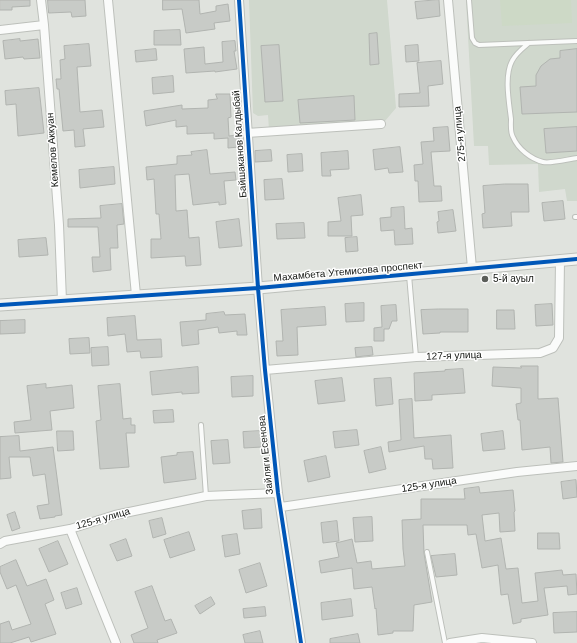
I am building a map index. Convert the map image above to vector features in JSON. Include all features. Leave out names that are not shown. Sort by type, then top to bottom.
[{"type":"street","name":"Кемелов Аккуан","points":[[41,0],[58,218],[62,301]]},
{"type":"street","points":[[108,0],[136,295]]},
{"type":"street","name":"Байшаканов Калдыбай","points":[[239,0],[258,288]]},
{"type":"street","name":"275-я улица","points":[[448,0],[472,268]]},
{"type":"street","points":[[0,30],[44,25]]},
{"type":"street","points":[[248,133],[381,124]]},
{"type":"street","name":"Махамбета Утемисова проспект","points":[[0,305],[258,288],[577,258]]},
{"type":"street","name":"127-я улица","points":[[265,370],[416,357],[540,353],[553,348],[559,338],[560,260]]},
{"type":"street","name":"Зайляги Есенова","points":[[258,288],[278,493],[301,643]]},
{"type":"street","name":"125-я улица","points":[[280,507],[517,472],[577,466]]},
{"type":"street","name":"125-я улица","points":[[0,544],[5,541],[70,529],[115,515],[206,496],[278,493]]},
{"type":"street","points":[[70,529],[116,643]]},
{"type":"street","points":[[450,643],[482,638],[532,643]]},
{"type":"lane","points":[[469,0],[472,38],[475,43],[479,45],[577,41]]},
{"type":"lane","points":[[529,43],[519,51],[512,62],[508,73],[512,136],[518,146],[536,159],[545,162],[577,158]]},
{"type":"lane","points":[[409,274],[416,357]]},
{"type":"lane","points":[[201,425],[206,496]]},
{"type":"lane","points":[[427,552],[445,643]]},
{"type":"shaded area","points":[[249,0],[387,0],[396,108],[385,121],[269,130],[268,115],[258,116],[253,113]]},
{"type":"shaded area","points":[[466,0],[577,0],[577,201],[567,201],[565,189],[539,192],[538,164],[489,165],[488,146],[474,146]]},
{"type":"green space","points":[[500,0],[571,0],[572,23],[502,26]]},
{"type":"building","points":[[0,0],[30,0],[30,6],[12,7],[12,10],[0,10]]},
{"type":"building","points":[[48,0],[85,0],[86,16],[72,17],[71,12],[49,13]]},
{"type":"building","points":[[163,0],[199,0],[200,14],[216,11],[216,6],[228,4],[230,21],[214,23],[215,29],[186,33],[182,9],[163,10]]},
{"type":"building","points":[[439,0],[440,16],[417,19],[415,2]]},
{"type":"building","points":[[180,30],[181,45],[154,45],[154,31]]},
{"type":"building","points":[[377,33],[379,64],[370,65],[369,34]]},
{"type":"building","points":[[20,39],[20,41],[38,39],[40,58],[24,59],[23,57],[5,59],[3,41]]},
{"type":"building","points":[[235,41],[236,51],[234,51],[237,69],[215,72],[186,73],[184,49],[204,47],[205,64],[223,62],[222,42]]},
{"type":"building","points":[[89,44],[91,66],[77,67],[80,112],[102,110],[104,127],[83,129],[85,146],[75,147],[74,130],[63,131],[59,89],[57,89],[56,79],[61,79],[60,60],[65,59],[64,46]]},
{"type":"building","points":[[279,45],[283,101],[265,102],[261,46]]},
{"type":"building","points":[[418,45],[419,61],[406,62],[405,46]]},
{"type":"building","points":[[156,49],[157,60],[136,62],[135,51]]},
{"type":"building","points":[[577,49],[577,112],[522,114],[520,87],[536,86],[536,75],[541,66],[550,59],[560,58],[560,51]]},
{"type":"building","points":[[441,61],[443,84],[428,86],[429,106],[399,107],[399,94],[420,93],[417,63]]},
{"type":"building","points":[[173,76],[174,92],[153,94],[152,78]]},
{"type":"building","points":[[39,88],[44,133],[18,136],[16,104],[6,105],[5,91]]},
{"type":"building","points":[[216,94],[230,94],[231,117],[228,118],[229,136],[239,135],[239,147],[228,148],[228,138],[214,139],[214,133],[187,134],[187,126],[176,127],[176,120],[146,126],[144,111],[182,105],[182,109],[208,108],[208,100],[217,99]]},
{"type":"building","points":[[354,96],[355,120],[300,123],[298,100]]},
{"type":"building","points":[[448,127],[450,151],[431,152],[434,186],[441,186],[442,201],[419,202],[418,181],[415,181],[414,165],[423,164],[421,142],[434,141],[433,128]]},
{"type":"building","points":[[577,127],[577,151],[546,153],[544,129]]},
{"type":"building","points":[[400,147],[403,172],[389,173],[388,168],[375,170],[373,150]]},
{"type":"building","points":[[207,150],[210,174],[235,172],[236,180],[224,181],[226,204],[219,205],[219,202],[193,205],[189,174],[175,175],[176,211],[187,210],[189,238],[199,237],[201,265],[186,266],[185,256],[151,258],[151,239],[161,239],[159,214],[156,214],[154,179],[147,180],[146,167],[177,164],[177,156],[192,155],[191,152]]},
{"type":"building","points":[[271,150],[272,161],[255,162],[255,151]]},
{"type":"building","points":[[348,151],[349,169],[330,170],[331,176],[322,176],[321,153]]},
{"type":"building","points":[[302,154],[303,171],[288,172],[287,155]]},
{"type":"building","points":[[114,167],[115,184],[80,188],[79,170]]},
{"type":"building","points":[[282,179],[284,199],[265,200],[264,180]]},
{"type":"building","points":[[528,184],[529,212],[511,212],[512,226],[483,228],[482,214],[485,213],[483,186]]},
{"type":"building","points":[[361,195],[363,215],[351,216],[352,236],[328,236],[328,222],[341,221],[338,198]]},
{"type":"building","points":[[563,201],[565,219],[544,221],[542,203]]},
{"type":"building","points":[[122,204],[124,224],[117,225],[118,248],[110,248],[111,270],[93,272],[92,257],[100,257],[98,227],[68,227],[68,219],[101,218],[100,206]]},
{"type":"building","points":[[404,207],[405,229],[412,228],[413,244],[395,245],[394,230],[381,231],[380,218],[391,217],[391,208]]},
{"type":"building","points":[[453,210],[456,231],[438,233],[438,212]]},
{"type":"building","points":[[239,219],[242,246],[219,248],[216,222]]},
{"type":"building","points":[[304,223],[305,238],[277,239],[276,224]]},
{"type":"building","points":[[357,237],[358,251],[346,252],[345,238]]},
{"type":"building","points":[[46,238],[48,255],[19,257],[18,240]]},
{"type":"building","points":[[364,303],[364,321],[346,322],[345,304]]},
{"type":"building","points":[[552,304],[553,325],[536,326],[535,305]]},
{"type":"building","points":[[396,305],[397,321],[392,321],[389,329],[384,329],[384,341],[374,341],[374,328],[382,327],[381,306]]},
{"type":"building","points":[[325,307],[326,325],[297,327],[298,355],[277,356],[276,341],[283,341],[281,310]]},
{"type":"building","points":[[468,309],[468,332],[440,332],[423,334],[421,310]]},
{"type":"building","points":[[497,310],[514,310],[515,329],[497,329]]},
{"type":"building","points":[[224,312],[225,315],[245,314],[247,335],[237,335],[237,331],[219,333],[218,327],[198,330],[199,344],[182,346],[180,322],[206,320],[206,314]]},
{"type":"building","points":[[135,316],[137,340],[161,339],[162,357],[141,358],[140,351],[127,352],[125,334],[108,336],[107,318]]},
{"type":"building","points":[[25,320],[25,333],[0,334],[0,321]]},
{"type":"building","points":[[89,338],[90,353],[70,354],[69,339]]},
{"type":"building","points":[[108,347],[109,365],[92,366],[91,348]]},
{"type":"building","points":[[372,347],[373,355],[356,357],[355,348]]},
{"type":"building","points":[[521,366],[538,366],[538,399],[558,398],[563,462],[551,463],[550,447],[522,450],[520,420],[518,420],[516,404],[521,403],[521,388],[492,386],[493,367],[521,368]]},
{"type":"building","points":[[198,367],[199,393],[182,394],[182,392],[152,395],[150,372]]},
{"type":"building","points":[[463,369],[465,393],[432,395],[432,400],[415,401],[414,373]]},
{"type":"building","points":[[253,376],[253,396],[232,397],[231,377]]},
{"type":"building","points":[[342,378],[345,401],[318,404],[315,381]]},
{"type":"building","points":[[391,378],[393,404],[376,406],[374,379]]},
{"type":"building","points":[[46,384],[46,388],[72,385],[74,408],[50,411],[52,430],[15,433],[14,422],[31,420],[27,386]]},
{"type":"building","points":[[120,384],[123,419],[131,418],[131,425],[135,425],[135,433],[126,433],[129,467],[100,469],[96,421],[101,420],[98,386]]},
{"type":"building","points":[[412,399],[414,438],[451,435],[453,468],[433,469],[432,459],[425,459],[424,446],[389,452],[388,442],[401,440],[399,400]]},
{"type":"building","points":[[173,410],[174,422],[154,423],[153,411]]},
{"type":"building","points":[[357,430],[359,445],[335,448],[333,432]]},
{"type":"building","points":[[57,431],[73,431],[74,450],[58,451]]},
{"type":"building","points":[[261,431],[262,447],[244,448],[243,432]]},
{"type":"building","points":[[503,431],[505,449],[483,451],[481,434]]},
{"type":"building","points":[[19,436],[20,451],[53,447],[62,515],[40,519],[37,506],[49,504],[45,474],[33,476],[30,457],[9,457],[11,478],[0,479],[0,437]]},
{"type":"building","points":[[228,440],[230,463],[213,464],[211,441]]},
{"type":"building","points":[[381,447],[386,469],[369,473],[364,451]]},
{"type":"building","points":[[193,452],[196,479],[164,483],[161,457],[177,455],[177,453]]},
{"type":"building","points":[[326,456],[330,477],[308,482],[304,461]]},
{"type":"building","points":[[576,480],[577,497],[563,499],[561,482]]},
{"type":"building","points":[[479,487],[480,493],[513,490],[515,531],[500,532],[499,513],[482,515],[485,541],[501,538],[506,569],[518,568],[522,603],[538,601],[535,573],[562,570],[563,575],[576,574],[577,594],[568,595],[567,586],[544,588],[548,615],[521,619],[521,622],[513,624],[508,594],[501,595],[498,565],[482,568],[476,534],[468,535],[467,525],[423,525],[424,553],[432,602],[414,605],[413,631],[393,631],[393,633],[378,635],[376,608],[375,609],[372,587],[354,589],[352,568],[321,573],[319,561],[339,557],[336,543],[352,539],[357,563],[371,561],[372,569],[405,566],[402,520],[421,519],[421,499],[465,499],[464,489]]},
{"type":"building","points":[[261,509],[262,528],[244,529],[242,511]]},
{"type":"building","points":[[15,512],[20,528],[12,531],[7,515]]},
{"type":"building","points":[[372,517],[373,541],[355,542],[353,518]]},
{"type":"building","points":[[162,518],[166,534],[153,538],[149,521]]},
{"type":"building","points":[[337,521],[339,541],[323,543],[321,523]]},
{"type":"building","points":[[189,532],[195,550],[170,558],[164,540]]},
{"type":"building","points":[[538,533],[559,533],[560,549],[538,549]]},
{"type":"building","points":[[237,534],[240,554],[225,557],[222,536]]},
{"type":"building","points":[[126,539],[132,556],[117,561],[110,545]]},
{"type":"building","points":[[58,541],[68,564],[49,572],[39,549]]},
{"type":"building","points":[[455,554],[457,575],[436,577],[431,556]]},
{"type":"building","points":[[16,560],[27,586],[46,579],[54,600],[45,604],[56,634],[31,642],[29,637],[10,643],[0,643],[0,624],[9,621],[12,630],[31,624],[16,585],[7,589],[0,572],[0,567]]},
{"type":"building","points":[[260,563],[267,586],[246,593],[239,570]]},
{"type":"building","points":[[152,586],[165,621],[171,619],[177,633],[157,640],[158,643],[134,643],[131,635],[148,628],[135,592]]},
{"type":"building","points":[[77,588],[82,604],[66,609],[61,593]]},
{"type":"building","points":[[211,597],[215,604],[200,614],[195,606]]},
{"type":"building","points":[[351,599],[353,616],[322,620],[321,603]]},
{"type":"building","points":[[265,607],[266,616],[244,618],[243,609]]},
{"type":"building","points":[[577,612],[577,632],[554,633],[553,613]]},
{"type":"building","points":[[260,631],[263,643],[245,643],[243,635]]},
{"type":"building","points":[[358,634],[360,643],[330,643],[330,639]]},
{"type":"cycle path","points":[[239,0],[258,288],[265,370],[278,493],[301,643]]},
{"type":"cycle path","points":[[0,305],[258,288],[577,259]]},
{"type":"place","name":"5-й ауыл","points":[[485,279]]}]
